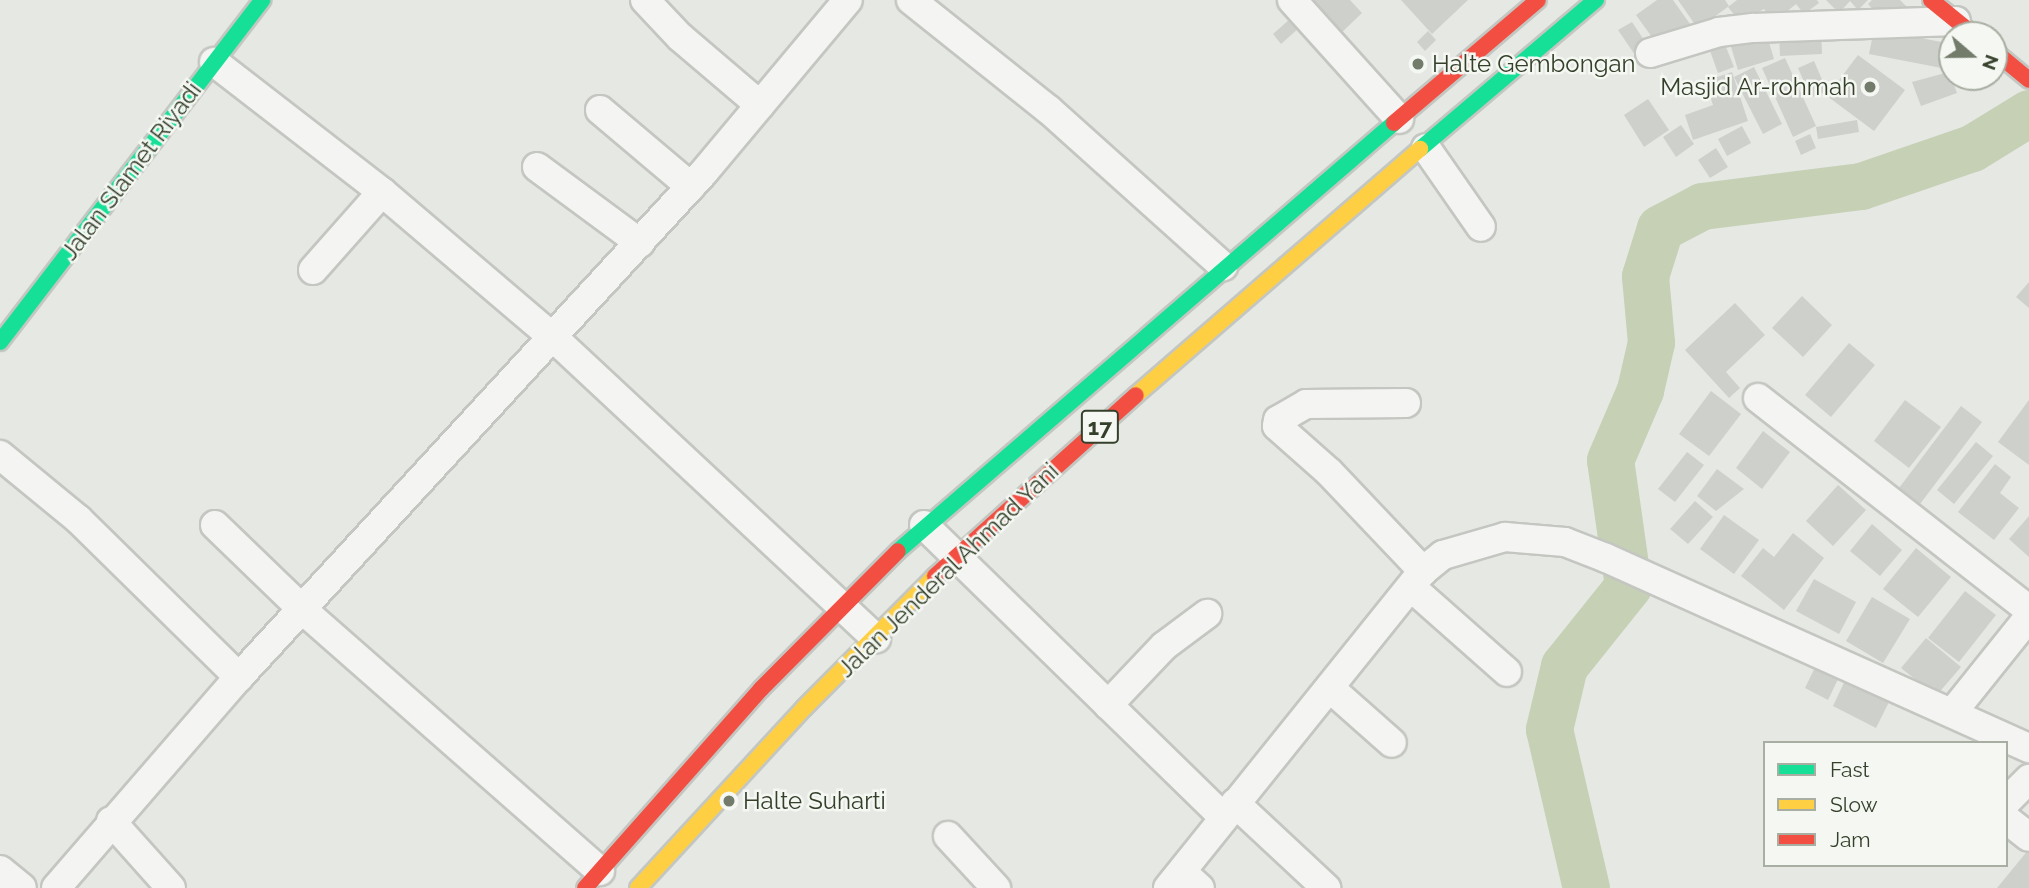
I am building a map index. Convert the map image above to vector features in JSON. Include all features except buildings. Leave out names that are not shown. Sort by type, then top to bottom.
[{"type":"main road","name":"Jalan Slamet Riyadi","points":[[0,342],[262,0]]},
{"type":"main road","name":"Jalan Jenderal Ahmad Yani","points":[[592,879],[841,604],[924,525],[1223,266],[1538,0]]},
{"type":"main road","name":"Jalan Jenderal Ahmad Yani","points":[[638,888],[804,708],[955,556],[1217,322],[1426,148],[1596,0]]},
{"type":"main road","points":[[1931,0],[1956,21]]},
{"type":"main road","points":[[2008,62],[2025,76]]},
{"type":"street","points":[[645,0],[680,37],[760,105]]},
{"type":"street","points":[[56,888],[111,821],[239,677],[555,339],[691,187],[848,0]]},
{"type":"street","points":[[911,0],[1049,110],[1223,266]]},
{"type":"street","points":[[1292,0],[1399,119]]},
{"type":"street","points":[[1650,53],[1719,32],[1753,28],[1938,28]]},
{"type":"street","points":[[214,62],[382,192],[555,339],[876,638]]},
{"type":"street","points":[[600,110],[691,187]]},
{"type":"street","points":[[1426,148],[1481,227]]},
{"type":"street","points":[[537,167],[640,243]]},
{"type":"street","points":[[313,270],[382,192]]},
{"type":"street","points":[[1758,398],[2029,610]]},
{"type":"street","points":[[1406,404],[1306,404],[1278,420],[1277,426],[1329,472],[1417,579],[1507,672]]},
{"type":"street","points":[[0,454],[79,519],[239,677]]},
{"type":"street","points":[[215,525],[303,611],[592,879]]},
{"type":"street","points":[[924,525],[1108,705],[1228,810],[1326,888]]},
{"type":"street","points":[[1183,882],[1228,810],[1331,689],[1417,579],[1443,555],[1505,537],[1565,542],[1606,558],[2029,748]]},
{"type":"street","points":[[1108,705],[1164,646],[1207,614]]},
{"type":"street","points":[[1952,713],[2029,617]]},
{"type":"street","points":[[1331,689],[1392,743]]},
{"type":"street","points":[[2008,800],[2029,779]]},
{"type":"street","points":[[111,821],[171,888]]},
{"type":"street","points":[[2008,821],[2029,837]]},
{"type":"street","points":[[948,836],[996,888]]},
{"type":"street","points":[[0,870],[22,888]]},
{"type":"waterway","points":[[1586,888],[1549,729],[1564,666],[1628,586],[1610,460],[1640,390],[1651,342],[1645,276],[1660,228],[1702,206],[1861,186],[1972,148],[2029,113]]},
{"type":"traffic: fast","points":[[0,342],[262,0]]},
{"type":"traffic: fast","points":[[1420,149],[1596,0]]},
{"type":"traffic: fast","points":[[898,551],[1394,123]]},
{"type":"traffic: slow","points":[[1136,395],[1420,149]]},
{"type":"traffic: slow","points":[[638,888],[804,708],[935,576]]},
{"type":"traffic: jam","points":[[1394,123],[1538,0]]},
{"type":"traffic: jam","points":[[1931,0],[1957,21]]},
{"type":"traffic: jam","points":[[2008,63],[2029,80]]},
{"type":"traffic: jam","points":[[935,576],[1136,395]]},
{"type":"traffic: jam","points":[[585,888],[761,689],[898,551]]},
{"type":"place","name":"Halte Gembongan","points":[[1418,64]]},
{"type":"place","name":"Masjid Ar-rohmah","points":[[1870,87]]},
{"type":"place","name":"Halte Suharti","points":[[729,801]]}]
